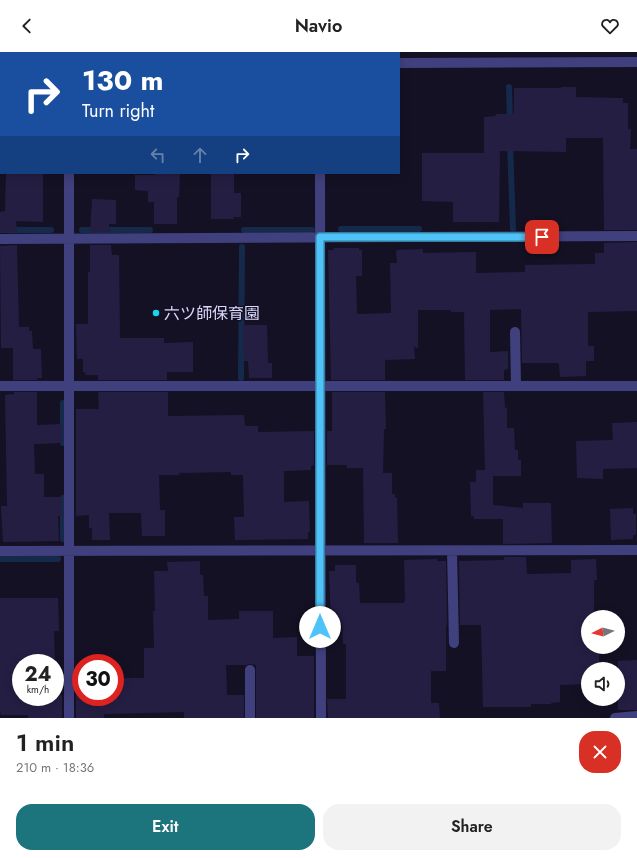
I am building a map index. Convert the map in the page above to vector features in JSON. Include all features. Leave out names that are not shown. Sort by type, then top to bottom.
[{"type":"street","points":[[400,62],[637,62]]},
{"type":"street","points":[[69,174],[69,718]]},
{"type":"street","points":[[320,174],[321,718]]},
{"type":"street","points":[[0,239],[637,236]]},
{"type":"street","points":[[515,332],[516,386]]},
{"type":"street","points":[[0,386],[637,386]]},
{"type":"street","points":[[0,551],[637,550]]},
{"type":"street","points":[[452,551],[454,643]]},
{"type":"street","points":[[250,670],[250,718]]},
{"type":"street","points":[[615,718],[637,716]]},
{"type":"building","points":[[576,87],[576,97],[623,98],[623,103],[628,103],[628,129],[631,129],[630,149],[637,149],[637,230],[604,230],[603,138],[566,138],[566,152],[500,151],[499,222],[453,222],[453,202],[422,201],[422,153],[484,153],[484,117],[495,116],[496,114],[514,114],[514,88]]},
{"type":"building","points":[[6,174],[43,174],[43,222],[16,221],[17,232],[0,232],[0,212],[5,211]]},
{"type":"building","points":[[180,174],[179,197],[177,197],[177,224],[154,224],[154,202],[148,202],[148,191],[135,190],[135,175]]},
{"type":"building","points":[[211,174],[234,174],[234,193],[241,193],[241,217],[233,217],[234,219],[211,219]]},
{"type":"building","points":[[92,199],[116,200],[116,224],[109,224],[110,232],[90,232]]},
{"type":"building","points":[[637,242],[637,311],[588,312],[588,346],[594,346],[594,361],[586,361],[586,376],[560,377],[558,363],[522,363],[521,309],[490,310],[490,352],[508,351],[508,369],[504,370],[504,380],[465,380],[464,312],[451,312],[451,310],[418,310],[418,348],[414,347],[415,359],[385,360],[385,380],[331,380],[328,250],[333,250],[334,248],[359,248],[359,250],[362,250],[362,276],[356,276],[357,314],[391,313],[390,263],[397,263],[396,250],[423,249],[423,253],[476,252],[476,273],[525,272],[525,265],[595,264],[595,253],[604,253],[604,243]]},
{"type":"building","points":[[17,245],[19,327],[29,327],[29,331],[32,331],[33,349],[41,349],[42,378],[37,378],[37,380],[13,380],[13,348],[1,348],[0,246]]},
{"type":"building","points":[[90,245],[111,245],[112,255],[119,255],[120,338],[164,338],[164,343],[193,342],[193,372],[167,372],[167,380],[98,380],[98,375],[85,375],[86,373],[83,372],[83,359],[77,359],[76,324],[88,324],[88,272],[90,272]]},
{"type":"building","points":[[243,325],[267,325],[268,363],[272,363],[272,378],[249,378],[248,361],[244,361]]},
{"type":"building","points":[[14,392],[37,392],[37,425],[62,424],[62,443],[34,444],[35,474],[44,474],[44,497],[62,497],[62,516],[58,516],[59,541],[3,542],[1,506],[7,506],[5,395],[14,394]]},
{"type":"building","points":[[98,392],[168,392],[168,416],[244,415],[245,426],[258,426],[258,432],[314,431],[314,465],[311,466],[311,470],[284,471],[284,502],[309,501],[310,532],[308,532],[308,539],[235,540],[234,517],[244,517],[243,475],[231,475],[231,472],[159,475],[160,510],[165,510],[165,536],[142,536],[141,513],[109,513],[110,540],[92,540],[92,528],[89,528],[89,515],[76,516],[76,409],[99,409]]},
{"type":"building","points":[[332,392],[385,392],[386,429],[384,429],[383,473],[392,473],[392,494],[395,494],[395,498],[397,498],[398,543],[364,543],[363,468],[347,468],[347,465],[327,465],[327,431],[332,431]]},
{"type":"building","points":[[483,392],[504,392],[505,408],[507,407],[507,428],[514,428],[515,450],[518,450],[518,460],[521,460],[521,476],[493,476],[493,505],[523,508],[523,503],[551,503],[552,543],[503,544],[503,519],[474,519],[474,516],[471,516],[470,482],[476,482],[476,470],[485,470]]},
{"type":"building","points":[[637,422],[637,468],[603,469],[603,479],[577,478],[576,441],[613,440],[612,423]]},
{"type":"building","points":[[633,508],[633,514],[636,514],[636,535],[633,535],[633,539],[611,540],[610,509]]},
{"type":"building","points":[[504,557],[526,557],[527,574],[571,573],[571,560],[596,559],[597,580],[594,580],[594,610],[581,610],[581,654],[599,654],[599,662],[581,662],[581,684],[560,685],[560,702],[551,704],[531,704],[531,707],[483,707],[481,625],[460,625],[459,561],[504,560]]},
{"type":"building","points":[[437,559],[437,561],[446,561],[446,671],[431,671],[431,703],[439,703],[440,718],[328,718],[327,699],[346,699],[346,644],[343,644],[342,623],[331,623],[329,571],[335,571],[335,565],[356,565],[356,583],[359,583],[360,603],[404,603],[404,560]]},
{"type":"building","points":[[200,561],[200,575],[203,575],[204,596],[208,596],[208,620],[239,619],[239,611],[273,611],[273,638],[297,637],[297,656],[314,656],[314,718],[256,718],[256,665],[250,664],[226,665],[227,695],[244,695],[244,718],[184,718],[184,712],[104,714],[104,718],[76,718],[76,706],[124,706],[124,678],[144,678],[144,648],[154,648],[154,571],[168,571],[167,562]]},
{"type":"building","points":[[0,598],[58,598],[59,631],[54,631],[55,654],[12,654],[12,706],[62,706],[62,718],[28,718],[28,715],[1,715]]},
{"type":"building","points":[[637,660],[637,710],[618,710],[618,706],[625,706],[625,662],[618,661]]},
{"type":"waterway","points":[[509,87],[510,122]]},
{"type":"waterway","points":[[510,143],[513,229]]},
{"type":"waterway","points":[[341,229],[419,229]]},
{"type":"waterway","points":[[0,230],[51,230]]},
{"type":"waterway","points":[[82,230],[150,230]]},
{"type":"waterway","points":[[244,230],[312,230]]},
{"type":"waterway","points":[[241,378],[242,247]]},
{"type":"waterway","points":[[63,403],[63,443]]},
{"type":"waterway","points":[[63,498],[63,539]]},
{"type":"waterway","points":[[0,559],[58,559]]},
{"type":"place","name":"六ツ師保育園","points":[[156,313]]},
{"type":"route","points":[[320,627],[320,237],[542,237]]}]
